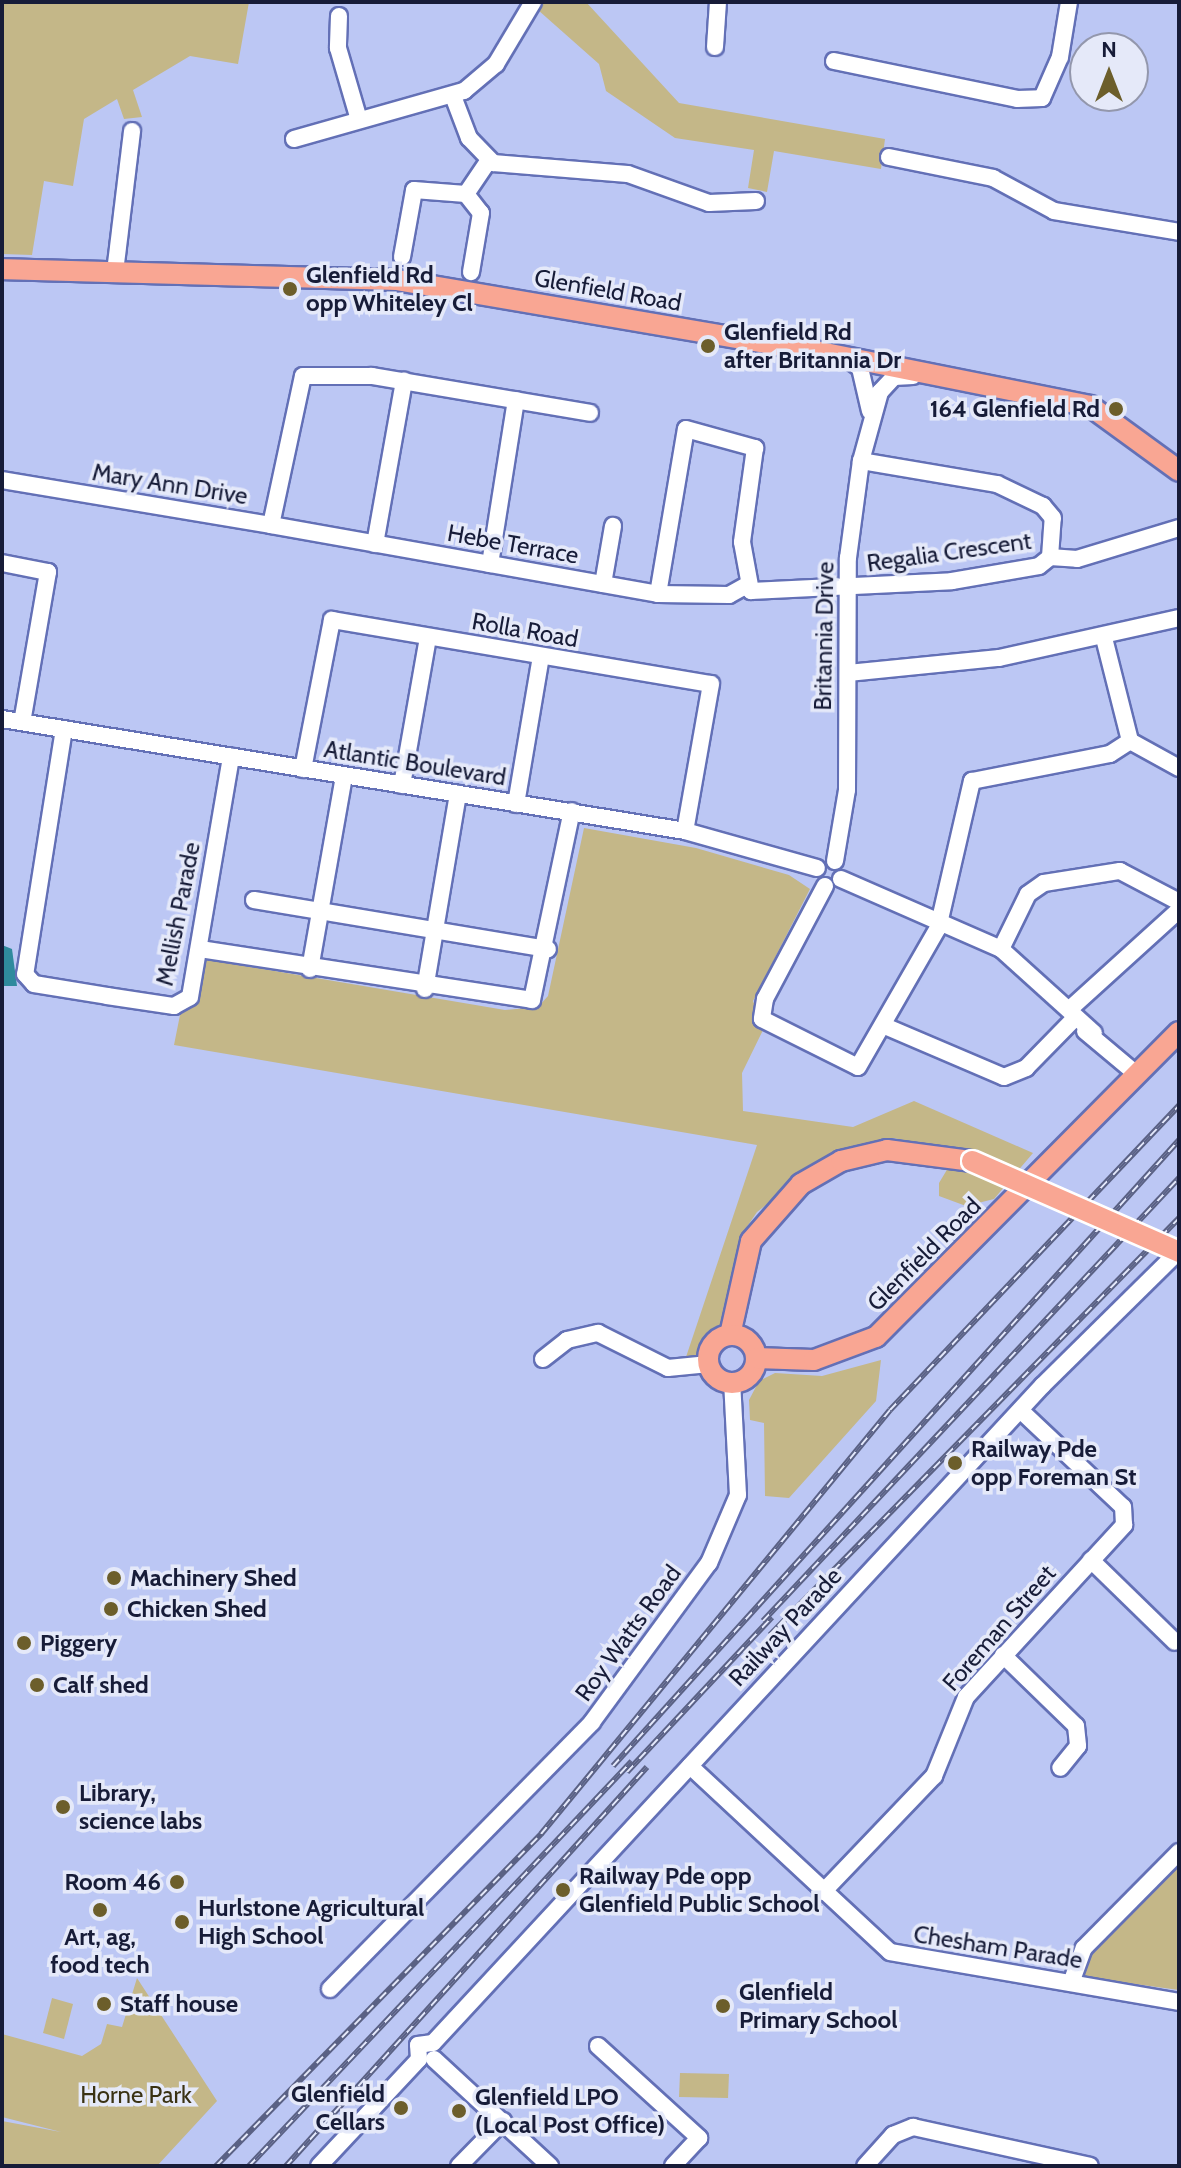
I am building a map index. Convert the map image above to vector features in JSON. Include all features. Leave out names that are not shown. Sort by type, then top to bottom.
[{"type":"main road","name":"Glenfield Road","points":[[2,269],[397,280],[963,378],[1090,406],[1179,471]]},
{"type":"main road","name":"Glenfield Road","points":[[756,1358],[828,1357],[876,1337],[1134,1072],[1179,1032]]},
{"type":"main road","name":"Glenfield Road","points":[[730,1335],[751,1241],[801,1184],[841,1161],[887,1150],[972,1161],[1179,1252]]},
{"type":"main road","points":[[730,1335],[748,1342],[756,1358],[749,1375],[732,1382],[709,1364],[712,1346],[730,1335]]},
{"type":"street","points":[[294,139],[453,96],[496,64],[533,2]]},
{"type":"street","points":[[715,47],[718,2]]},
{"type":"street","points":[[834,61],[959,89],[1042,98],[1060,57],[1069,2]]},
{"type":"street","points":[[339,16],[338,48],[359,120]]},
{"type":"street","points":[[453,96],[469,138],[489,160],[526,171],[628,174],[736,207],[756,201]]},
{"type":"street","points":[[115,272],[132,131]]},
{"type":"street","points":[[889,157],[993,178],[1054,211],[1179,232]]},
{"type":"street","points":[[466,194],[489,160]]},
{"type":"street","points":[[402,257],[414,190],[414,171]]},
{"type":"street","points":[[414,190],[466,194]]},
{"type":"street","points":[[466,194],[482,218],[471,272]]},
{"type":"street","name":"Britannia Drive","points":[[835,861],[847,790],[848,589],[861,461],[870,411],[860,368],[845,357]]},
{"type":"street","name":"Mary Ann Drive","points":[[2,480],[271,525],[296,382],[312,374],[404,381],[590,413]]},
{"type":"street","name":"Britannia Drive","points":[[870,411],[894,377],[963,378]]},
{"type":"street","points":[[375,544],[404,381]]},
{"type":"street","points":[[490,564],[516,400]]},
{"type":"street","points":[[658,594],[686,429],[755,448],[745,586],[761,595],[848,589]]},
{"type":"street","name":"Regalia Crescent","points":[[848,589],[1002,573],[1039,566],[1050,557],[1053,518],[1043,506],[997,484],[861,461]]},
{"type":"street","name":"Hebe Terrace","points":[[271,525],[658,594],[729,595],[745,586]]},
{"type":"street","points":[[603,584],[613,526]]},
{"type":"street","points":[[1050,557],[1077,559],[1179,528]]},
{"type":"street","points":[[2,563],[48,572],[22,722]]},
{"type":"street","points":[[848,673],[1104,638],[1179,618]]},
{"type":"street","name":"Rolla Road","points":[[303,769],[332,620],[711,684],[685,831]]},
{"type":"street","points":[[402,785],[428,638]]},
{"type":"street","points":[[1104,638],[1130,741],[1179,768]]},
{"type":"street","points":[[516,804],[541,656]]},
{"type":"street","name":"Atlantic Boulevard","points":[[2,719],[685,831],[817,868]]},
{"type":"street","name":"Mellish Parade","points":[[64,729],[27,980],[174,1006],[190,997],[231,756]]},
{"type":"street","points":[[1130,741],[1110,754],[972,781],[941,920],[887,1027],[864,1064],[852,1068],[762,1019],[765,999],[825,886],[841,879],[941,920],[1001,949],[1134,1072]]},
{"type":"street","points":[[310,969],[344,776]]},
{"type":"street","points":[[425,989],[458,794]]},
{"type":"street","points":[[200,949],[425,989],[525,1001],[536,997],[548,949],[572,811]]},
{"type":"street","points":[[825,886],[817,868],[835,861],[841,879]]},
{"type":"street","points":[[1001,949],[1028,894],[1044,883],[1120,871],[1179,902]]},
{"type":"street","points":[[254,900],[548,949]]},
{"type":"street","points":[[887,1027],[1004,1077],[1026,1068],[1072,1013],[1179,910]]},
{"type":"street","name":"Railway Parade","points":[[319,2166],[429,2053],[1020,1410],[1179,1252]]},
{"type":"street","points":[[543,1359],[567,1340],[598,1333],[668,1368],[709,1364]]},
{"type":"street","name":"Roy Watts Road","points":[[330,1989],[592,1722],[720,1547],[738,1495],[732,1382]]},
{"type":"street","name":"Foreman Street","points":[[823,1892],[934,1776],[966,1697],[1124,1525],[1123,1507],[1020,1410]]},
{"type":"street","points":[[1091,1560],[1175,1642]]},
{"type":"street","points":[[1003,1655],[1076,1726],[1078,1746],[1060,1768]]},
{"type":"street","name":"Chesham Parade","points":[[690,1766],[872,1939],[906,1959],[1179,2002]]},
{"type":"street","points":[[1071,1983],[1084,1948],[1179,1852]]},
{"type":"street","points":[[598,2046],[699,2138],[673,2166]]},
{"type":"street","points":[[429,2053],[550,2166]]},
{"type":"street","points":[[459,2166],[503,2121]]},
{"type":"street","points":[[865,2166],[893,2135],[913,2127],[1090,2166]]},
{"type":"green space","points":[[2,2],[249,2],[238,64],[190,56],[133,90],[142,117],[124,119],[117,99],[84,119],[73,186],[44,181],[32,255],[2,254]]},
{"type":"green space","points":[[543,2],[586,2],[679,103],[885,139],[881,169],[774,151],[767,192],[748,188],[754,150],[675,138],[606,91],[599,64],[538,10]]},
{"type":"green space","points":[[584,828],[696,848],[789,875],[810,889],[753,1001],[764,1028],[742,1073],[743,1111],[853,1127],[914,1101],[1033,1153],[994,1199],[966,1206],[939,1196],[939,1183],[951,1163],[971,1173],[986,1156],[893,1138],[829,1155],[757,1212],[740,1237],[720,1329],[701,1355],[686,1357],[757,1145],[174,1045],[180,1015],[195,1004],[203,959],[505,1010],[538,1007],[548,996]]},
{"type":"green space","points":[[881,1360],[876,1401],[789,1498],[765,1496],[764,1423],[750,1420],[749,1400],[759,1381],[775,1373],[822,1376]]},
{"type":"green space","points":[[1179,1865],[1179,1990],[1083,1977],[1089,1951]]},
{"type":"green space","name":"Horne Park","points":[[137,1978],[217,2101],[157,2166],[2,2166],[2,2121],[61,2132],[2,2117],[2,2034],[82,2056],[101,2044],[107,2024],[122,2027]]},
{"type":"green space","points":[[52,1998],[73,2004],[64,2039],[43,2033]]},
{"type":"green space","points":[[680,2073],[729,2074],[728,2098],[679,2097]]},
{"type":"shaded area","points":[[2,945],[12,949],[17,986],[2,986]]},
{"type":"railway","points":[[216,2166],[541,1834],[890,1410],[1179,1105]]},
{"type":"railway","points":[[613,1766],[1179,1140]]},
{"type":"railway","points":[[763,1621],[1179,1178]]},
{"type":"railway","points":[[770,1635],[1179,1218]]},
{"type":"railway","points":[[627,1772],[772,1617]]},
{"type":"railway","points":[[249,2166],[632,1761]]},
{"type":"railway","points":[[286,2166],[647,1767]]},
{"type":"place","name":"Glenfield Rd opp Whiteley Cl","points":[[290,289]]},
{"type":"place","name":"Glenfield Rd after Britannia Dr","points":[[708,346]]},
{"type":"place","name":"164 Glenfield Rd","points":[[1116,409]]},
{"type":"place","name":"Railway Pde opp Foreman St","points":[[955,1463]]},
{"type":"place","name":"Machinery Shed","points":[[114,1578]]},
{"type":"place","name":"Chicken Shed","points":[[111,1609]]},
{"type":"place","name":"Piggery","points":[[24,1643]]},
{"type":"place","name":"Calf shed","points":[[37,1685]]},
{"type":"place","name":"Library, science labs","points":[[63,1807]]},
{"type":"place","name":"Room 46","points":[[177,1882]]},
{"type":"place","name":"Railway Pde opp Glenfield Public School","points":[[563,1890]]},
{"type":"place","name":"Art, ag, food tech","points":[[100,1910]]},
{"type":"place","name":"Hurlstone Agricultural High School","points":[[182,1922]]},
{"type":"place","name":"Staff house","points":[[104,2004]]},
{"type":"place","name":"Glenfield Primary School","points":[[723,2006]]},
{"type":"place","name":"Glenfield Cellars","points":[[401,2108]]},
{"type":"place","name":"Glenfield LPO (Local Post Office)","points":[[459,2111]]}]
